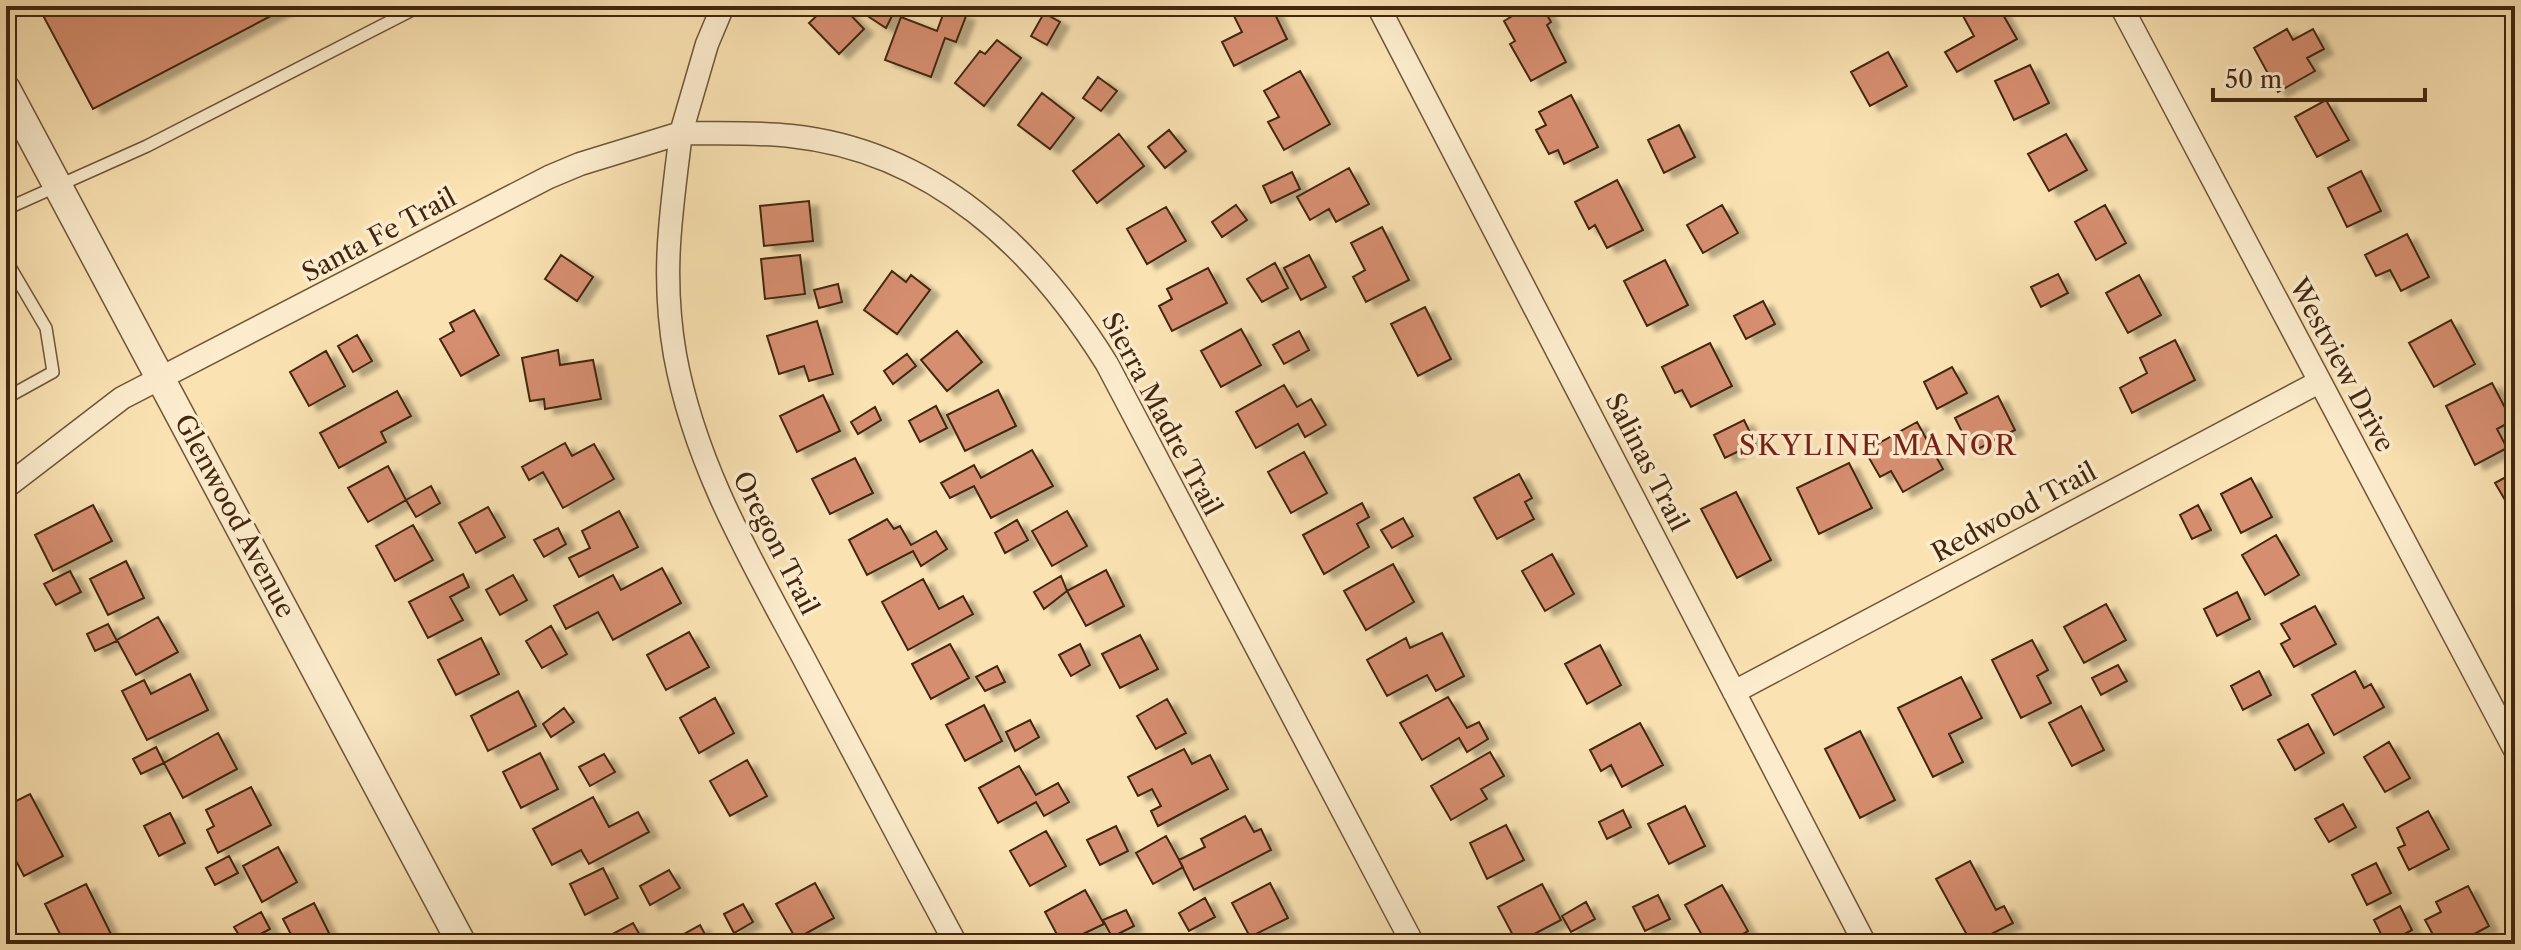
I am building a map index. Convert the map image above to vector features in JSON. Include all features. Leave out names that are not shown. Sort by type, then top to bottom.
[{"type":"street","points":[[681,133],[707,44],[723,6]]},
{"type":"street","name":"Salinas Trail","points":[[1378,6],[1865,944]]},
{"type":"street","name":"Westview Drive","points":[[2121,6],[2515,750]]},
{"type":"street","name":"Glenwood Avenue","points":[[6,89],[462,944]]},
{"type":"street","name":"Santa Fe Trail","points":[[6,487],[101,412],[549,177],[580,164],[681,133]]},
{"type":"street","name":"Oregon Trail","points":[[681,133],[666,247],[668,304],[675,354],[698,443],[733,526],[956,944]]},
{"type":"street","name":"Sierra Madre Trail","points":[[681,133],[791,136],[885,160],[931,182],[972,207],[1048,279],[1107,364],[1413,944]]},
{"type":"street","name":"Redwood Trail","points":[[1734,692],[2319,382]]},
{"type":"lane","points":[[6,209],[57,183],[147,146],[420,6]]},
{"type":"lane","points":[[6,260],[46,328],[53,372],[6,398]]},
{"type":"building","points":[[38,6],[290,6],[93,109]]},
{"type":"building","points":[[827,6],[842,6],[864,29],[839,54],[809,23]]},
{"type":"building","points":[[874,6],[897,6],[886,28],[869,17]]},
{"type":"building","points":[[1271,6],[1287,39],[1234,66],[1222,42],[1242,32],[1230,8]]},
{"type":"building","points":[[1529,6],[1542,6],[1551,22],[1547,25],[1566,62],[1531,81],[1510,44],[1515,41],[1504,21]]},
{"type":"building","points":[[1981,6],[1998,6],[2017,39],[1957,72],[1945,52],[1974,36],[1963,16]]},
{"type":"building","points":[[945,9],[966,16],[956,42],[945,38],[931,77],[885,60],[901,17],[937,31]]},
{"type":"building","points":[[1044,13],[1060,22],[1047,45],[1031,36]]},
{"type":"building","points":[[2287,29],[2293,40],[2313,29],[2324,49],[2307,58],[2315,71],[2278,92],[2254,48]]},
{"type":"building","points":[[997,40],[1021,58],[984,106],[955,83],[980,51],[985,54]]},
{"type":"building","points":[[1888,52],[1907,86],[1870,106],[1851,72]]},
{"type":"building","points":[[2030,65],[2049,103],[2014,120],[1995,81]]},
{"type":"building","points":[[1300,71],[1330,124],[1284,150],[1268,122],[1279,117],[1264,91]]},
{"type":"building","points":[[1098,77],[1117,91],[1101,111],[1083,98]]},
{"type":"building","points":[[1042,93],[1074,118],[1050,149],[1018,125]]},
{"type":"building","points":[[1571,95],[1598,147],[1564,164],[1558,150],[1549,154],[1536,130],[1546,125],[1539,112]]},
{"type":"building","points":[[2326,100],[2349,140],[2317,157],[2295,117]]},
{"type":"building","points":[[1679,125],[1695,157],[1664,173],[1648,140]]},
{"type":"building","points":[[1169,130],[1186,151],[1165,168],[1148,147]]},
{"type":"building","points":[[1119,134],[1144,166],[1097,203],[1073,171]]},
{"type":"building","points":[[2066,134],[2087,170],[2049,191],[2028,154]]},
{"type":"building","points":[[1349,168],[1369,204],[1336,222],[1329,209],[1310,220],[1297,197]]},
{"type":"building","points":[[2361,171],[2381,211],[2347,227],[2328,188]]},
{"type":"building","points":[[1292,172],[1300,189],[1271,203],[1263,186]]},
{"type":"building","points":[[1617,180],[1643,230],[1607,248],[1595,225],[1589,229],[1575,202]]},
{"type":"building","points":[[809,201],[813,241],[764,246],[760,206]]},
{"type":"building","points":[[1236,205],[1247,220],[1222,237],[1212,222]]},
{"type":"building","points":[[1722,205],[1738,233],[1703,253],[1687,225]]},
{"type":"building","points":[[2105,205],[2126,243],[2096,260],[2075,222]]},
{"type":"building","points":[[1166,207],[1186,241],[1147,264],[1127,229]]},
{"type":"building","points":[[1382,227],[1409,280],[1366,302],[1353,277],[1365,270],[1351,243]]},
{"type":"building","points":[[2407,234],[2429,277],[2401,291],[2390,270],[2376,276],[2365,255]]},
{"type":"building","points":[[561,255],[593,277],[577,301],[545,279]]},
{"type":"building","points":[[800,255],[805,294],[765,299],[761,259]]},
{"type":"building","points":[[1309,255],[1326,287],[1301,300],[1284,268]]},
{"type":"building","points":[[1665,260],[1688,305],[1647,326],[1624,281]]},
{"type":"building","points":[[1275,263],[1288,288],[1262,302],[1247,279]]},
{"type":"building","points":[[1208,268],[1227,303],[1172,331],[1159,306],[1172,299],[1167,289]]},
{"type":"building","points":[[892,271],[906,282],[911,275],[930,290],[897,334],[864,310]]},
{"type":"building","points":[[2058,274],[2068,293],[2041,307],[2031,287]]},
{"type":"building","points":[[2139,275],[2161,315],[2128,333],[2106,293]]},
{"type":"building","points":[[838,284],[842,302],[819,308],[814,290]]},
{"type":"building","points":[[1763,301],[1775,324],[1746,339],[1734,316]]},
{"type":"building","points":[[1425,307],[1451,359],[1418,376],[1391,324]]},
{"type":"building","points":[[474,310],[499,355],[461,376],[440,339],[454,331],[450,323]]},
{"type":"building","points":[[2451,320],[2475,364],[2434,387],[2409,343]]},
{"type":"building","points":[[817,321],[833,374],[809,381],[804,366],[779,374],[767,336]]},
{"type":"building","points":[[1241,329],[1261,365],[1221,387],[1201,351]]},
{"type":"building","points":[[957,331],[982,362],[947,391],[921,360]]},
{"type":"building","points":[[1299,331],[1309,350],[1284,364],[1273,345]]},
{"type":"building","points":[[357,335],[372,361],[353,372],[338,346]]},
{"type":"building","points":[[2175,340],[2195,380],[2132,413],[2120,388],[2147,373],[2140,358]]},
{"type":"building","points":[[1710,343],[1732,386],[1691,407],[1682,390],[1675,393],[1662,367]]},
{"type":"building","points":[[558,350],[560,365],[593,360],[601,399],[545,409],[544,399],[530,401],[522,358]]},
{"type":"building","points":[[326,351],[345,386],[309,406],[290,372]]},
{"type":"building","points":[[907,354],[916,366],[893,384],[884,371]]},
{"type":"building","points":[[1952,367],[1967,393],[1937,409],[1924,382]]},
{"type":"building","points":[[2492,383],[2512,421],[2497,429],[2507,448],[2475,465],[2446,406]]},
{"type":"building","points":[[1284,385],[1297,407],[1311,399],[1326,425],[1305,437],[1298,424],[1256,448],[1236,412]]},
{"type":"building","points":[[998,390],[1016,426],[965,451],[947,415]]},
{"type":"building","points":[[397,391],[411,416],[381,432],[386,442],[339,468],[320,433]]},
{"type":"building","points":[[823,395],[840,431],[797,452],[780,416]]},
{"type":"building","points":[[1998,396],[2015,430],[1972,452],[1955,418]]},
{"type":"building","points":[[936,406],[947,428],[920,442],[909,421]]},
{"type":"building","points":[[875,407],[881,420],[858,434],[851,422]]},
{"type":"building","points":[[1744,420],[1755,443],[1725,458],[1714,435]]},
{"type":"building","points":[[1917,422],[1943,469],[1903,492],[1891,471],[1880,477],[1865,451]]},
{"type":"building","points":[[565,443],[572,456],[594,444],[614,479],[563,508],[543,472],[529,480],[522,467]]},
{"type":"building","points":[[1032,450],[1053,486],[991,518],[974,486],[950,498],[941,483],[974,465],[981,478]]},
{"type":"building","points":[[1304,452],[1327,493],[1291,513],[1268,472]]},
{"type":"building","points":[[855,458],[873,493],[830,514],[812,479]]},
{"type":"building","points":[[1849,463],[1872,508],[1819,534],[1797,488]]},
{"type":"building","points":[[388,466],[406,500],[368,522],[348,488]]},
{"type":"building","points":[[2515,472],[2515,517],[2495,483]]},
{"type":"building","points":[[1519,474],[1532,498],[1525,502],[1534,519],[1497,539],[1474,498]]},
{"type":"building","points":[[2251,478],[2272,517],[2241,533],[2221,494]]},
{"type":"building","points":[[431,486],[440,503],[416,517],[406,500]]},
{"type":"building","points":[[1736,492],[1771,560],[1737,578],[1701,509]]},
{"type":"building","points":[[1362,503],[1369,517],[1357,524],[1369,547],[1324,574],[1303,535]]},
{"type":"building","points":[[93,505],[112,541],[53,571],[35,535]]},
{"type":"building","points":[[2198,505],[2211,530],[2192,539],[2180,515]]},
{"type":"building","points":[[488,507],[505,537],[476,553],[459,523]]},
{"type":"building","points":[[619,511],[638,547],[579,577],[569,558],[590,548],[582,531]]},
{"type":"building","points":[[1067,511],[1087,546],[1052,566],[1032,531]]},
{"type":"building","points":[[1403,518],[1413,536],[1392,548],[1381,530]]},
{"type":"building","points":[[887,519],[894,529],[900,526],[911,545],[936,531],[947,549],[921,566],[913,551],[867,575],[849,540]]},
{"type":"building","points":[[1017,520],[1028,540],[1005,553],[995,533]]},
{"type":"building","points":[[413,525],[433,560],[395,581],[376,546]]},
{"type":"building","points":[[558,528],[566,544],[544,557],[534,540]]},
{"type":"building","points":[[2276,535],[2299,575],[2265,595],[2242,555]]},
{"type":"building","points":[[1552,554],[1574,594],[1545,611],[1522,571]]},
{"type":"building","points":[[126,561],[144,598],[108,615],[90,579]]},
{"type":"building","points":[[1393,564],[1414,602],[1366,630],[1344,591]]},
{"type":"building","points":[[662,568],[681,603],[613,640],[598,612],[566,629],[554,606],[613,575],[621,590]]},
{"type":"building","points":[[1106,570],[1124,606],[1086,626],[1067,591]]},
{"type":"building","points":[[70,571],[81,592],[56,605],[44,584]]},
{"type":"building","points":[[463,574],[469,587],[450,597],[463,620],[428,638],[409,602]]},
{"type":"building","points":[[513,575],[527,600],[500,615],[486,590]]},
{"type":"building","points":[[1061,576],[1067,591],[1044,609],[1034,592]]},
{"type":"building","points":[[923,579],[939,609],[963,596],[973,614],[908,650],[882,602]]},
{"type":"building","points":[[2237,592],[2250,619],[2217,636],[2204,609]]},
{"type":"building","points":[[2106,604],[2126,640],[2084,663],[2064,627]]},
{"type":"building","points":[[2315,606],[2336,644],[2294,667],[2281,644],[2290,639],[2281,624]]},
{"type":"building","points":[[158,617],[178,652],[136,675],[117,640]]},
{"type":"building","points":[[108,624],[117,641],[95,651],[87,634]]},
{"type":"building","points":[[551,626],[567,654],[542,668],[526,641]]},
{"type":"building","points":[[689,632],[709,667],[666,690],[647,655]]},
{"type":"building","points":[[1442,633],[1464,676],[1436,691],[1427,675],[1387,696],[1367,660],[1406,638],[1410,648]]},
{"type":"building","points":[[1140,635],[1158,669],[1120,688],[1102,654]]},
{"type":"building","points":[[481,638],[499,674],[456,695],[438,660]]},
{"type":"building","points":[[2032,640],[2048,670],[2037,676],[2051,703],[2021,718],[1992,660]]},
{"type":"building","points":[[950,644],[969,678],[931,699],[912,664]]},
{"type":"building","points":[[1080,644],[1090,665],[1071,676],[1059,655]]},
{"type":"building","points":[[1600,645],[1621,685],[1587,704],[1565,664]]},
{"type":"building","points":[[2118,665],[2127,681],[2101,695],[2092,678]]},
{"type":"building","points":[[997,666],[1005,682],[985,691],[976,677]]},
{"type":"building","points":[[2259,671],[2271,695],[2243,710],[2231,686]]},
{"type":"building","points":[[2355,671],[2364,688],[2371,684],[2384,707],[2334,735],[2312,695]]},
{"type":"building","points":[[190,674],[208,710],[147,740],[122,691],[144,680],[151,694]]},
{"type":"building","points":[[1961,677],[1982,718],[1949,734],[1963,762],[1933,777],[1898,708]]},
{"type":"building","points":[[518,691],[536,726],[488,751],[471,716]]},
{"type":"building","points":[[1448,697],[1467,728],[1479,722],[1488,739],[1467,752],[1459,738],[1422,760],[1400,723]]},
{"type":"building","points":[[715,698],[734,733],[699,753],[680,718]]},
{"type":"building","points":[[1167,699],[1186,733],[1156,749],[1137,716]]},
{"type":"building","points":[[984,705],[1002,741],[965,761],[946,725]]},
{"type":"building","points":[[2081,706],[2104,750],[2072,766],[2049,723]]},
{"type":"building","points":[[564,708],[574,722],[551,737],[543,724]]},
{"type":"building","points":[[1030,720],[1039,737],[1015,751],[1006,732]]},
{"type":"building","points":[[1640,723],[1663,765],[1622,787],[1611,765],[1601,771],[1590,750]]},
{"type":"building","points":[[2308,724],[2324,753],[2295,770],[2278,740]]},
{"type":"building","points":[[1860,731],[1895,800],[1860,818],[1825,749]]},
{"type":"building","points":[[218,733],[237,769],[183,798],[164,763]]},
{"type":"building","points":[[2389,742],[2410,778],[2385,792],[2364,757]]},
{"type":"building","points":[[156,747],[164,763],[141,774],[133,759]]},
{"type":"building","points":[[1184,749],[1192,764],[1210,755],[1228,789],[1158,826],[1151,811],[1161,806],[1152,789],[1138,796],[1128,777]]},
{"type":"building","points":[[1490,752],[1504,776],[1481,789],[1487,799],[1451,820],[1431,786]]},
{"type":"building","points":[[540,753],[558,789],[521,808],[503,772]]},
{"type":"building","points":[[604,754],[615,772],[590,786],[579,767]]},
{"type":"building","points":[[747,760],[767,796],[730,816],[710,781]]},
{"type":"building","points":[[1019,766],[1036,795],[1058,783],[1069,802],[1044,816],[1036,802],[998,823],[979,788]]},
{"type":"building","points":[[251,787],[271,825],[218,853],[207,830],[214,826],[206,810]]},
{"type":"building","points":[[30,794],[63,856],[24,876],[6,842],[6,806]]},
{"type":"building","points":[[593,797],[609,827],[638,812],[649,832],[589,864],[581,850],[552,865],[533,829]]},
{"type":"building","points":[[2343,804],[2356,827],[2329,842],[2315,819]]},
{"type":"building","points":[[1685,806],[1705,846],[1669,864],[1648,824]]},
{"type":"building","points":[[1623,810],[1631,827],[1607,839],[1599,822]]},
{"type":"building","points":[[2428,811],[2449,849],[2409,870],[2398,848],[2405,845],[2397,828]]},
{"type":"building","points":[[170,813],[185,843],[159,856],[144,826]]},
{"type":"building","points":[[1245,816],[1254,832],[1261,829],[1271,850],[1194,890],[1179,860],[1205,847],[1201,839]]},
{"type":"building","points":[[1506,825],[1524,860],[1487,879],[1470,843]]},
{"type":"building","points":[[1116,826],[1128,851],[1100,865],[1087,840]]},
{"type":"building","points":[[1046,831],[1066,866],[1030,886],[1010,851]]},
{"type":"building","points":[[1166,836],[1183,867],[1153,884],[1136,853]]},
{"type":"building","points":[[278,847],[297,882],[262,902],[243,866]]},
{"type":"building","points":[[229,856],[238,873],[215,885],[206,868]]},
{"type":"building","points":[[1970,861],[1996,910],[2004,906],[2013,923],[1972,944],[1936,879]]},
{"type":"building","points":[[2376,863],[2391,893],[2367,905],[2352,875]]},
{"type":"building","points":[[603,868],[618,898],[585,915],[570,884]]},
{"type":"building","points":[[669,870],[680,888],[650,905],[640,886]]},
{"type":"building","points":[[815,883],[834,918],[796,939],[776,904]]},
{"type":"building","points":[[1270,883],[1288,918],[1250,937],[1232,903]]},
{"type":"building","points":[[86,884],[113,938],[101,944],[65,944],[45,904]]},
{"type":"building","points":[[1542,884],[1561,920],[1517,943],[1498,907]]},
{"type":"building","points":[[1722,885],[1748,931],[1725,944],[1707,944],[1685,905]]},
{"type":"building","points":[[2468,886],[2489,926],[2456,944],[2438,944],[2425,920],[2441,912],[2436,902]]},
{"type":"building","points":[[1085,890],[1104,924],[1062,944],[1045,912]]},
{"type":"building","points":[[1658,895],[1670,919],[1645,931],[1633,907]]},
{"type":"building","points":[[1205,898],[1215,917],[1189,931],[1179,913]]},
{"type":"building","points":[[1586,902],[1595,919],[1571,932],[1562,916]]},
{"type":"building","points":[[314,903],[332,939],[321,944],[296,944],[283,919]]},
{"type":"building","points":[[743,904],[753,922],[734,933],[724,914]]},
{"type":"building","points":[[2400,906],[2412,930],[2386,944],[2374,920]]},
{"type":"building","points":[[1126,910],[1134,926],[1112,937],[1103,920]]},
{"type":"building","points":[[261,912],[270,929],[244,943],[234,927]]},
{"type":"building","points":[[633,923],[645,944],[594,944]]},
{"type":"building","points":[[700,925],[710,944],[673,944],[671,941]]},
{"type":"district","name":"SKYLINE MANOR","points":[[1878,445]]}]
